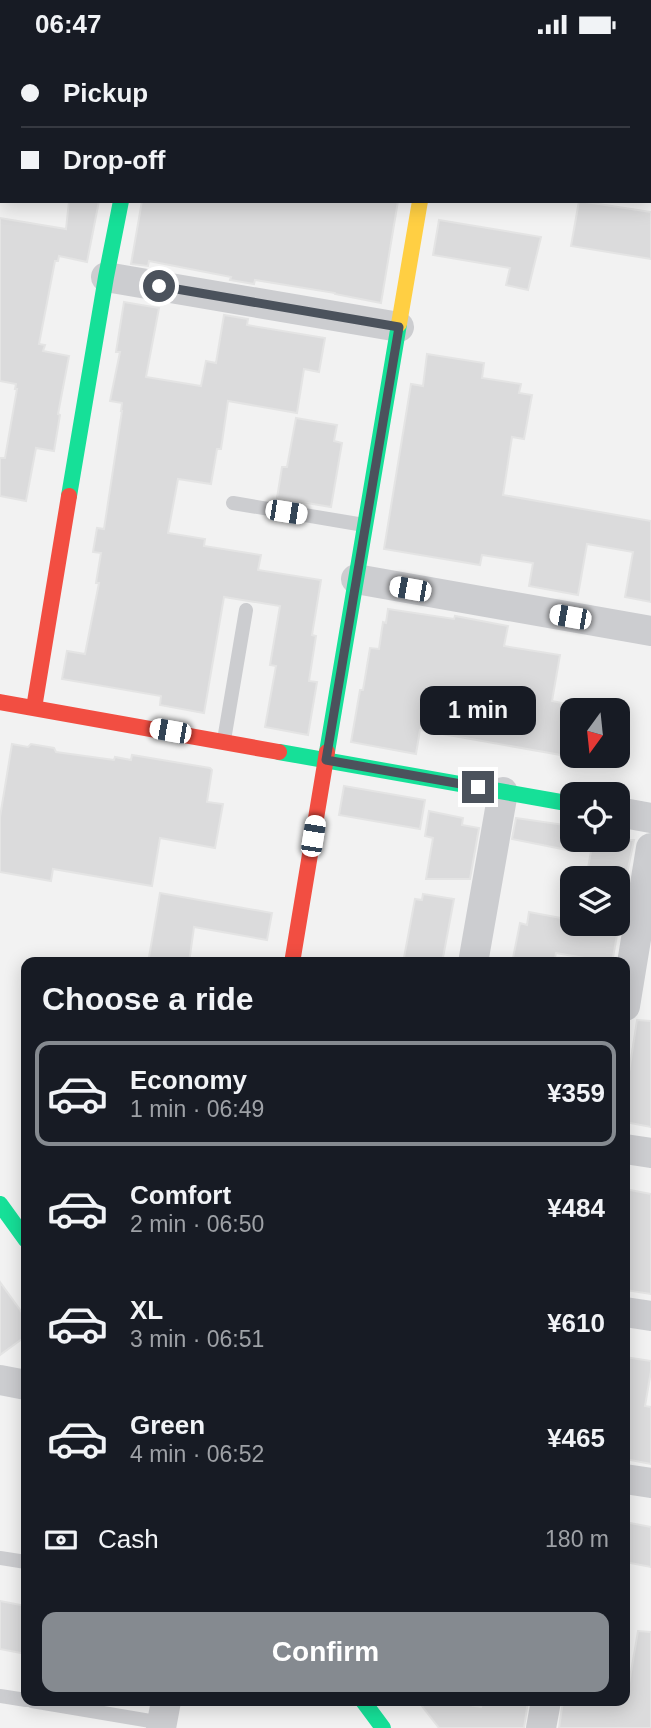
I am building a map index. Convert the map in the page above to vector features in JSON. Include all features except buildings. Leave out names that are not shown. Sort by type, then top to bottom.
[{"type":"street","points":[[34,708],[121,203]]},
{"type":"street","points":[[293,957],[420,203]]},
{"type":"street","points":[[106,277],[399,327]]},
{"type":"street","points":[[356,579],[651,631]]},
{"type":"street","points":[[0,702],[560,802]]},
{"type":"street","points":[[474,957],[503,792]]},
{"type":"street","points":[[630,815],[651,818]]},
{"type":"street","points":[[630,976],[651,848]]},
{"type":"street","points":[[630,1150],[651,1153]]},
{"type":"street","points":[[0,1204],[21,1233]]},
{"type":"street","points":[[630,1313],[651,1316]]},
{"type":"street","points":[[0,1380],[21,1384]]},
{"type":"street","points":[[630,1480],[651,1483]]},
{"type":"street","points":[[367,1706],[383,1728]]},
{"type":"street","points":[[541,1728],[545,1706]]},
{"type":"lane","points":[[233,503],[365,525]]},
{"type":"lane","points":[[224,741],[246,610]]},
{"type":"lane","points":[[0,1558],[21,1561]]},
{"type":"lane","points":[[0,1696],[21,1699]]},
{"type":"lane","points":[[73,1706],[163,1717]]},
{"type":"traffic: fast","points":[[69,496],[121,203]]},
{"type":"traffic: fast","points":[[327,752],[399,324]]},
{"type":"traffic: fast","points":[[279,752],[560,802]]},
{"type":"traffic: fast","points":[[0,1204],[21,1233]]},
{"type":"traffic: fast","points":[[367,1706],[383,1728]]},
{"type":"traffic: slow","points":[[399,324],[420,203]]},
{"type":"traffic: jam","points":[[34,708],[69,496]]},
{"type":"traffic: jam","points":[[0,702],[279,752]]},
{"type":"traffic: jam","points":[[293,957],[327,752]]},
{"type":"route","points":[[159,286],[399,327],[326,760],[478,787]]}]
